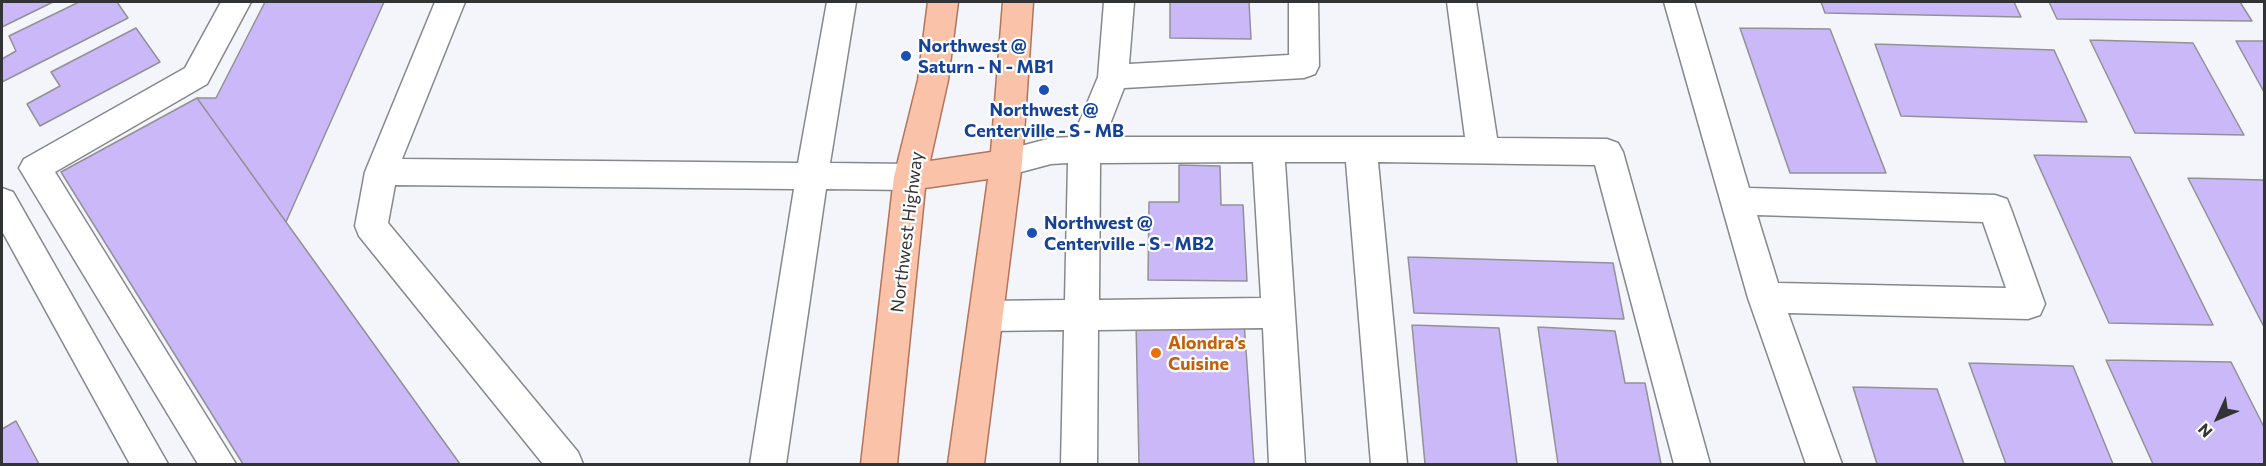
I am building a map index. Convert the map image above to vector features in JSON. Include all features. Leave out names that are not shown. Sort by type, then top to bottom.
[{"type":"main road","name":"Northwest Highway","points":[[879,465],[910,177],[933,80],[943,2]]},
{"type":"main road","points":[[966,465],[1006,163],[1018,2]]},
{"type":"main road","points":[[910,177],[1006,163]]},
{"type":"lane","points":[[218,465],[35,168],[196,76],[236,2]]},
{"type":"lane","points":[[450,2],[381,171],[371,225],[565,465]]},
{"type":"lane","points":[[768,465],[812,176],[843,2]]},
{"type":"lane","points":[[1079,465],[1084,150],[1121,76],[1119,2]]},
{"type":"lane","points":[[1121,76],[1165,60],[1273,61],[1288,52],[1295,39],[1292,2]]},
{"type":"lane","points":[[1121,76],[1304,66],[1304,2]]},
{"type":"lane","points":[[1462,2],[1483,151]]},
{"type":"lane","points":[[1679,2],[1739,201],[1765,298],[1824,465]]},
{"type":"lane","points":[[1006,163],[1051,151],[1084,150],[1361,149],[1606,152],[1692,465]]},
{"type":"lane","points":[[1361,149],[1389,465]]},
{"type":"lane","points":[[1268,150],[1287,465]]},
{"type":"lane","points":[[381,171],[910,177]]},
{"type":"lane","points":[[1739,201],[1995,208],[2028,304],[1765,298]]},
{"type":"lane","points":[[2,202],[150,465]]},
{"type":"lane","points":[[986,316],[1279,314]]},
{"type":"building","points":[[2,2],[53,2],[2,27]]},
{"type":"building","points":[[79,2],[117,2],[128,18],[2,82],[2,59],[16,51],[9,36]]},
{"type":"building","points":[[265,2],[384,2],[286,222],[197,98],[216,98]]},
{"type":"building","points":[[1170,2],[1249,2],[1251,39],[1170,38]]},
{"type":"building","points":[[1821,2],[2014,2],[2021,17],[1825,13]]},
{"type":"building","points":[[2049,2],[2240,2],[2252,21],[2057,19]]},
{"type":"building","points":[[136,28],[160,62],[40,126],[27,104],[60,86],[51,72]]},
{"type":"building","points":[[1740,28],[1830,29],[1886,173],[1790,173]]},
{"type":"building","points":[[2090,40],[2193,43],[2244,135],[2135,133]]},
{"type":"building","points":[[2236,41],[2264,41],[2264,92]]},
{"type":"building","points":[[1875,44],[2054,50],[2087,122],[1901,116]]},
{"type":"building","points":[[197,98],[460,464],[243,464],[61,172]]},
{"type":"building","points":[[2034,155],[2130,157],[2213,325],[2109,323]]},
{"type":"building","points":[[1179,165],[1220,166],[1221,205],[1243,205],[1247,281],[1148,280],[1149,202],[1179,202]]},
{"type":"building","points":[[2188,178],[2263,180],[2264,327]]},
{"type":"building","points":[[1408,257],[1613,263],[1624,319],[1414,313]]},
{"type":"building","points":[[1136,322],[1244,322],[1254,464],[1139,464]]},
{"type":"building","points":[[1412,325],[1499,328],[1517,464],[1425,464]]},
{"type":"building","points":[[1538,327],[1615,331],[1625,383],[1645,383],[1661,464],[1558,464]]},
{"type":"building","points":[[2106,360],[2231,362],[2264,427],[2264,464],[2153,464]]},
{"type":"building","points":[[1969,363],[2073,366],[2113,464],[2006,464]]},
{"type":"building","points":[[1853,387],[1937,389],[1964,464],[1877,464]]},
{"type":"building","points":[[16,421],[39,464],[2,464],[2,429]]},
{"type":"place","name":"Northwest @ Saturn - N - MB1","points":[[906,56]]},
{"type":"place","name":"Northwest @ Centerville - S - MB","points":[[1044,90]]},
{"type":"place","name":"Northwest @ Centerville - S - MB2","points":[[1032,233]]},
{"type":"place","name":"Alondra’s Cuisine","points":[[1156,353]]}]
